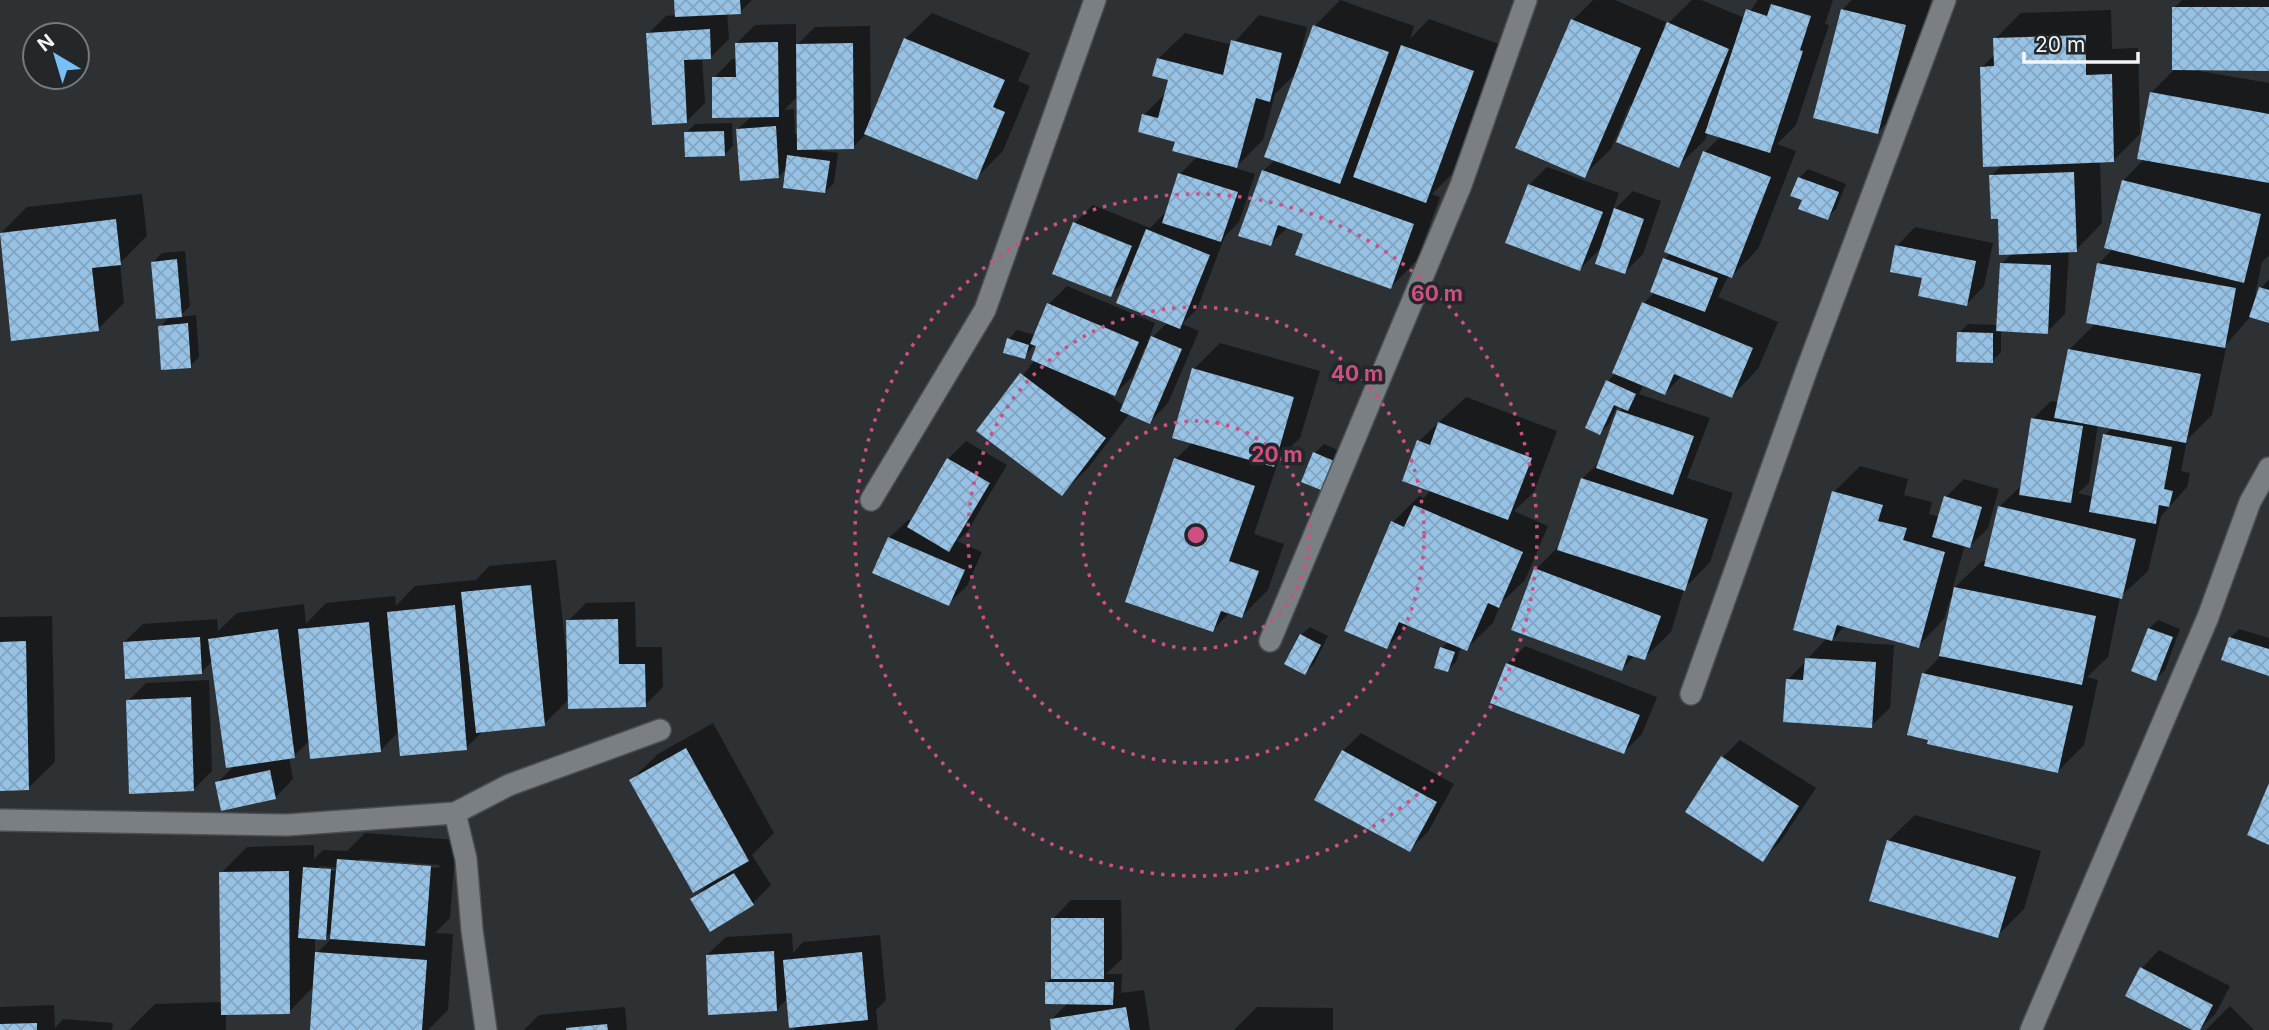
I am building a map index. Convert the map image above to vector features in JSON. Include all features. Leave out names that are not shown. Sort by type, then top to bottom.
[{"type":"street","points":[[871,500],[985,310],[1095,0]]},
{"type":"street","points":[[1270,641],[1461,186],[1526,0]]},
{"type":"street","points":[[1691,694],[1807,369],[1945,0]]},
{"type":"street","points":[[2031,1030],[2208,617],[2250,502],[2269,468]]},
{"type":"street","points":[[0,820],[287,825],[455,813],[509,785],[660,730]]},
{"type":"street","points":[[455,813],[466,859],[472,930],[486,1030]]},
{"type":"building","points":[[674,0],[740,0],[741,14],[675,17]]},
{"type":"building","points":[[1771,4],[1811,16],[1800,50],[1803,51],[1770,153],[1705,133],[1746,9],[1767,16]]},
{"type":"building","points":[[2172,7],[2269,7],[2269,71],[2172,70]]},
{"type":"building","points":[[1841,9],[1906,25],[1878,134],[1813,118]]},
{"type":"building","points":[[1571,19],[1641,48],[1585,178],[1515,148]]},
{"type":"building","points":[[1667,22],[1729,49],[1679,168],[1616,142]]},
{"type":"building","points":[[1313,25],[1389,52],[1340,184],[1264,157]]},
{"type":"building","points":[[710,29],[711,59],[684,60],[687,123],[652,125],[646,33]]},
{"type":"building","points":[[2086,35],[2086,75],[2112,74],[2114,162],[1983,167],[1980,67],[1994,66],[1993,38]]},
{"type":"building","points":[[904,38],[1005,80],[993,107],[1005,112],[977,180],[864,134]]},
{"type":"building","points":[[1231,40],[1282,53],[1270,102],[1256,98],[1237,168],[1172,151],[1175,142],[1138,132],[1142,114],[1158,118],[1168,80],[1152,76],[1157,58],[1223,75]]},
{"type":"building","points":[[778,42],[779,117],[712,118],[712,77],[736,77],[735,43]]},
{"type":"building","points":[[853,43],[854,149],[797,150],[796,44]]},
{"type":"building","points":[[1401,45],[1474,71],[1426,203],[1353,177]]},
{"type":"building","points":[[2150,92],[2269,114],[2269,183],[2137,159]]},
{"type":"building","points":[[776,126],[779,178],[740,181],[736,129]]},
{"type":"building","points":[[724,131],[725,156],[685,157],[684,132]]},
{"type":"building","points":[[1703,151],[1771,177],[1732,278],[1664,252]]},
{"type":"building","points":[[787,155],[830,161],[825,193],[783,188]]},
{"type":"building","points":[[1262,170],[1414,224],[1391,289],[1295,255],[1303,234],[1278,225],[1271,246],[1238,236]]},
{"type":"building","points":[[2074,172],[2077,252],[1999,255],[1998,219],[1991,219],[1989,175]]},
{"type":"building","points":[[1178,173],[1238,192],[1221,242],[1162,223]]},
{"type":"building","points":[[1798,177],[1839,192],[1828,220],[1798,209],[1802,200],[1790,196]]},
{"type":"building","points":[[2122,180],[2261,214],[2244,283],[2104,248]]},
{"type":"building","points":[[1528,184],[1603,212],[1580,271],[1505,243]]},
{"type":"building","points":[[1614,208],[1644,219],[1625,274],[1595,264]]},
{"type":"building","points":[[116,219],[121,265],[92,268],[99,331],[11,341],[0,233]]},
{"type":"building","points":[[1073,222],[1132,246],[1111,297],[1052,274]]},
{"type":"building","points":[[1146,229],[1210,255],[1180,329],[1116,303]]},
{"type":"building","points":[[1895,245],[1976,261],[1967,306],[1918,296],[1922,278],[1890,272]]},
{"type":"building","points":[[1663,258],[1718,278],[1705,312],[1650,292]]},
{"type":"building","points":[[177,259],[182,317],[156,319],[151,262]]},
{"type":"building","points":[[2000,263],[2051,265],[2048,334],[1996,331]]},
{"type":"building","points":[[2097,263],[2236,288],[2225,348],[2086,323]]},
{"type":"building","points":[[2259,287],[2269,290],[2269,323],[2249,317]]},
{"type":"building","points":[[1642,302],[1753,348],[1732,398],[1674,374],[1665,395],[1612,373]]},
{"type":"building","points":[[1047,303],[1139,342],[1115,396],[1031,360],[1036,346],[1030,344]]},
{"type":"building","points":[[188,323],[191,368],[161,370],[158,326]]},
{"type":"building","points":[[1957,332],[1993,333],[1993,363],[1956,362]]},
{"type":"building","points":[[1151,336],[1182,349],[1150,424],[1120,411]]},
{"type":"building","points":[[1007,338],[1029,345],[1025,359],[1003,353]]},
{"type":"building","points":[[2068,349],[2201,374],[2186,443],[2054,418]]},
{"type":"building","points":[[1192,368],[1294,397],[1274,467],[1172,438]]},
{"type":"building","points":[[1020,373],[1106,438],[1062,496],[976,431]]},
{"type":"building","points":[[1606,380],[1636,394],[1628,411],[1614,405],[1600,435],[1585,428]]},
{"type":"building","points":[[1617,410],[1694,436],[1673,495],[1596,468]]},
{"type":"building","points":[[2031,418],[2083,426],[2071,503],[2019,495]]},
{"type":"building","points":[[1438,422],[1532,458],[1508,520],[1402,481],[1417,440],[1430,445]]},
{"type":"building","points":[[2103,434],[2172,447],[2164,489],[2173,491],[2169,507],[2159,505],[2156,524],[2089,512]]},
{"type":"building","points":[[1313,452],[1339,463],[1326,492],[1301,482]]},
{"type":"building","points":[[947,458],[990,483],[949,552],[907,527]]},
{"type":"building","points":[[1174,458],[1255,486],[1229,561],[1259,571],[1242,618],[1221,611],[1213,632],[1125,602]]},
{"type":"building","points":[[1581,478],[1708,519],[1685,591],[1557,550]]},
{"type":"building","points":[[1832,491],[1883,505],[1878,521],[1907,528],[1903,540],[1945,552],[1919,648],[1837,625],[1832,641],[1793,630]]},
{"type":"building","points":[[1944,496],[1982,507],[1970,548],[1932,537]]},
{"type":"building","points":[[1414,505],[1523,552],[1499,608],[1488,603],[1467,651],[1399,622],[1387,649],[1344,631],[1391,521],[1404,527]]},
{"type":"building","points":[[1998,506],[2136,539],[2122,599],[1984,566]]},
{"type":"building","points":[[888,537],[965,570],[949,606],[872,573]]},
{"type":"building","points":[[1534,568],[1661,616],[1645,660],[1628,655],[1622,671],[1511,630]]},
{"type":"building","points":[[531,585],[545,726],[476,733],[461,592]]},
{"type":"building","points":[[1954,587],[2096,616],[2082,685],[1939,656]]},
{"type":"building","points":[[455,605],[467,750],[400,756],[387,612]]},
{"type":"building","points":[[618,619],[619,664],[645,664],[646,707],[568,709],[566,620]]},
{"type":"building","points":[[369,622],[381,752],[310,759],[298,629]]},
{"type":"building","points":[[2148,628],[2173,637],[2156,681],[2131,671]]},
{"type":"building","points":[[278,629],[295,758],[226,768],[208,639]]},
{"type":"building","points":[[1300,634],[1321,645],[1305,675],[1284,664]]},
{"type":"building","points":[[200,637],[202,674],[125,679],[123,642]]},
{"type":"building","points":[[2229,637],[2269,649],[2269,676],[2221,660]]},
{"type":"building","points":[[26,641],[29,790],[0,791],[0,642]]},
{"type":"building","points":[[1440,647],[1455,652],[1448,672],[1434,668]]},
{"type":"building","points":[[1805,658],[1876,662],[1872,728],[1783,722],[1786,679],[1803,680]]},
{"type":"building","points":[[1506,663],[1640,715],[1624,754],[1490,703]]},
{"type":"building","points":[[1922,673],[2073,706],[2058,773],[1927,744],[1928,740],[1907,735]]},
{"type":"building","points":[[191,697],[194,791],[129,794],[126,700]]},
{"type":"building","points":[[686,748],[749,861],[693,893],[629,780]]},
{"type":"building","points":[[1342,750],[1437,802],[1410,852],[1314,800]]},
{"type":"building","points":[[1721,756],[1799,806],[1763,862],[1685,812]]},
{"type":"building","points":[[270,770],[276,799],[221,811],[215,782]]},
{"type":"building","points":[[2269,783],[2269,845],[2247,835]]},
{"type":"building","points":[[1887,840],[2016,877],[1998,938],[1869,901]]},
{"type":"building","points":[[337,859],[431,866],[425,946],[330,939]]},
{"type":"building","points":[[303,867],[331,869],[326,940],[298,938]]},
{"type":"building","points":[[289,871],[290,1014],[221,1015],[219,872]]},
{"type":"building","points":[[734,873],[754,905],[710,932],[690,899]]},
{"type":"building","points":[[1051,918],[1104,918],[1104,979],[1051,979]]},
{"type":"building","points":[[774,951],[777,1011],[708,1015],[706,955]]},
{"type":"building","points":[[315,952],[427,960],[422,1030],[310,1030]]},
{"type":"building","points":[[862,952],[868,1020],[789,1028],[783,960]]},
{"type":"building","points":[[2140,967],[2213,1005],[2200,1030],[2192,1030],[2125,996]]},
{"type":"building","points":[[1045,982],[1114,982],[1113,1005],[1045,1004]]},
{"type":"building","points":[[1126,1007],[1130,1030],[1051,1030],[1050,1019]]},
{"type":"building","points":[[37,1023],[37,1030],[0,1030],[0,1024]]},
{"type":"building","points":[[607,1024],[608,1030],[566,1030],[566,1028]]}]
